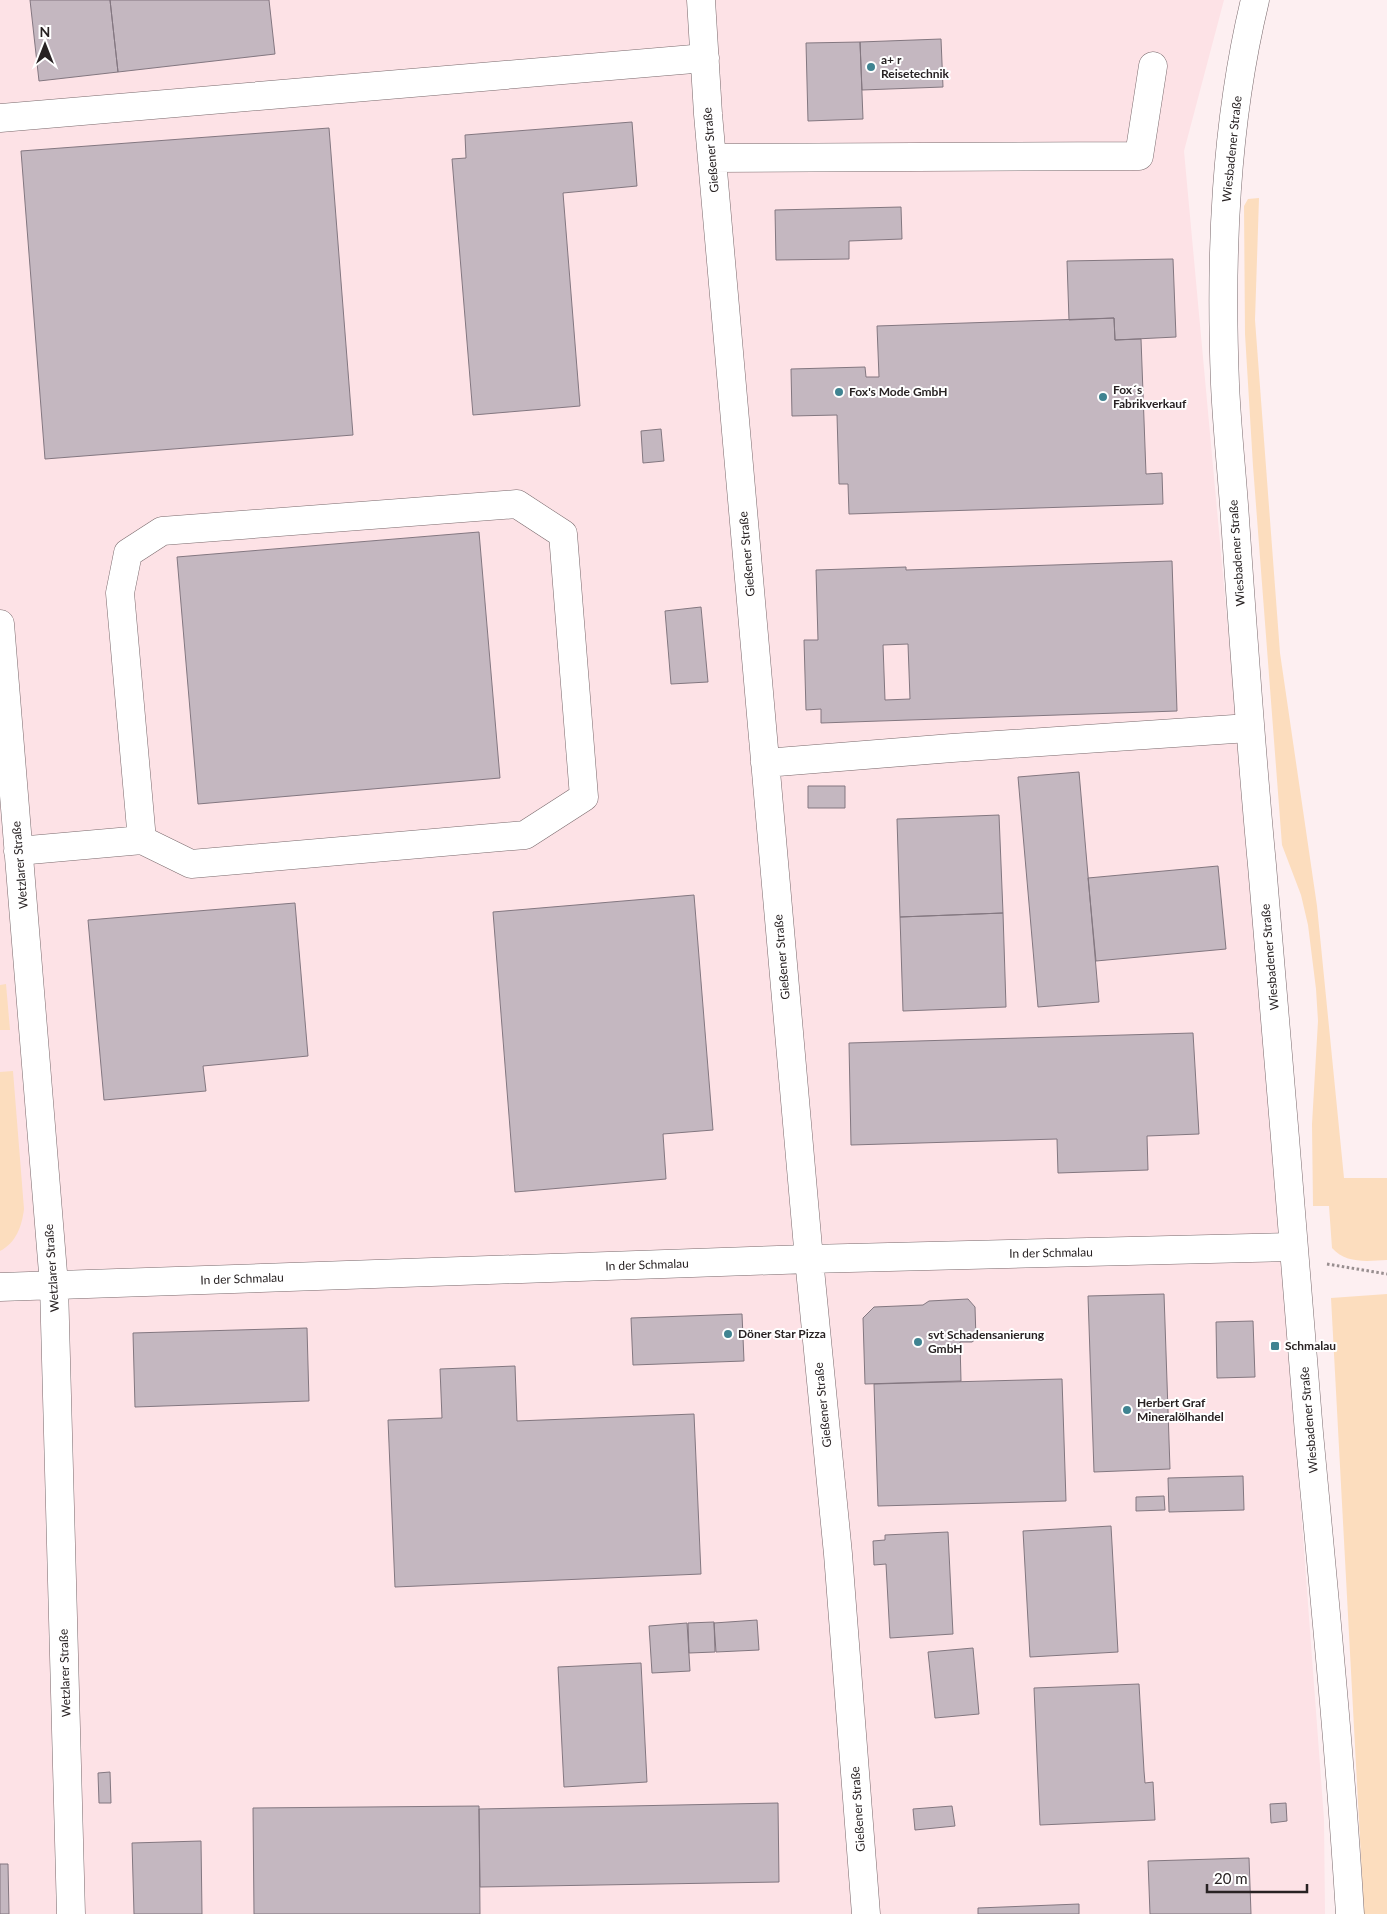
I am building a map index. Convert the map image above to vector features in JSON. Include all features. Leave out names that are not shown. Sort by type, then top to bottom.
[{"type":"street","name":"Gießener Straße","points":[[702,0],[712,158],[809,1260],[838,1554],[866,1914]]},
{"type":"street","name":"Wiesbadener Straße","points":[[1255,0],[1248,28],[1232,119],[1224,247],[1225,383],[1249,728],[1276,1012],[1293,1247],[1343,1805],[1350,1914]]},
{"type":"street","points":[[0,118],[705,58]]},
{"type":"street","points":[[712,158],[1139,156],[1153,66]]},
{"type":"street","points":[[18,851],[142,840],[191,864],[525,835],[584,797],[563,534],[518,504],[162,530],[128,554],[120,593],[142,840]]},
{"type":"street","name":"Wetzlarer Straße","points":[[0,624],[54,1285],[71,1914]]},
{"type":"street","points":[[765,763],[962,747],[1249,728]]},
{"type":"street","name":"In der Schmalau","points":[[0,1287],[809,1260],[1293,1247]]},
{"type":"path","points":[[1293,1247],[1329,1265],[1387,1274]]},
{"type":"shaded area","points":[[0,0],[1224,0],[1184,151],[1267,1053],[1324,1819],[1325,1914],[0,1914]]},
{"type":"shaded area","points":[[1259,198],[1255,320],[1280,653],[1317,906],[1344,1178],[1387,1178],[1387,1260],[1350,1259],[1338,1253],[1332,1248],[1329,1206],[1313,1206],[1312,1124],[1318,1021],[1316,989],[1308,925],[1301,895],[1282,845],[1253,466],[1245,334],[1244,206],[1248,199]]},
{"type":"shaded area","points":[[6,984],[10,1030],[0,1030],[0,985]]},
{"type":"shaded area","points":[[13,1071],[24,1209],[22,1222],[14,1239],[6,1248],[0,1251],[0,1072]]},
{"type":"shaded area","points":[[1387,1294],[1387,1914],[1364,1914],[1331,1298]]},
{"type":"building","points":[[30,0],[110,0],[118,72],[39,81]]},
{"type":"building","points":[[110,0],[269,0],[275,54],[118,72]]},
{"type":"building","points":[[941,39],[943,87],[862,90],[860,42]]},
{"type":"building","points":[[860,42],[863,119],[808,121],[806,43]]},
{"type":"building","points":[[632,122],[637,186],[563,193],[580,406],[473,415],[452,159],[466,158],[465,135]]},
{"type":"building","points":[[329,128],[353,435],[45,459],[21,151]]},
{"type":"building","points":[[901,207],[902,239],[849,241],[849,259],[776,260],[775,210]]},
{"type":"building","points":[[1173,259],[1176,337],[1115,340],[1114,318],[1069,320],[1067,261]]},
{"type":"building","points":[[1114,318],[1115,340],[1141,339],[1146,474],[1162,473],[1163,504],[849,514],[848,484],[839,484],[837,415],[792,416],[791,369],[865,367],[866,377],[879,377],[877,326]]},
{"type":"building","points":[[661,429],[664,461],[643,463],[641,431]]},
{"type":"building","points":[[479,532],[500,778],[198,804],[177,557]]},
{"type":"building","points":[[1172,561],[1177,711],[821,723],[821,709],[806,710],[804,640],[818,640],[816,570],[906,567],[906,570]],"holes":[[[908,644],[910,699],[885,700],[883,645]]]},
{"type":"building","points":[[701,607],[708,682],[671,684],[665,611]]},
{"type":"building","points":[[1079,772],[1099,1002],[1038,1007],[1018,777]]},
{"type":"building","points":[[808,786],[845,786],[845,808],[808,808]]},
{"type":"building","points":[[999,815],[1003,913],[900,917],[897,819]]},
{"type":"building","points":[[1218,866],[1226,949],[1096,961],[1088,878]]},
{"type":"building","points":[[694,895],[713,1130],[663,1134],[666,1179],[515,1192],[493,912]]},
{"type":"building","points":[[295,903],[308,1056],[203,1066],[206,1091],[104,1100],[88,920]]},
{"type":"building","points":[[1003,913],[1006,1007],[903,1011],[900,917]]},
{"type":"building","points":[[1193,1033],[1199,1134],[1147,1136],[1148,1170],[1058,1173],[1057,1139],[851,1145],[849,1043]]},
{"type":"building","points":[[1164,1294],[1170,1469],[1094,1472],[1088,1296]]},
{"type":"building","points":[[968,1299],[975,1307],[976,1339],[972,1342],[960,1342],[961,1381],[865,1384],[863,1318],[874,1307],[923,1305],[929,1301]]},
{"type":"building","points":[[742,1314],[744,1361],[633,1365],[631,1318]]},
{"type":"building","points":[[1253,1321],[1255,1377],[1217,1378],[1216,1322]]},
{"type":"building","points":[[307,1328],[309,1401],[135,1407],[133,1333]]},
{"type":"building","points":[[515,1366],[517,1421],[694,1414],[701,1574],[395,1587],[388,1420],[442,1418],[440,1369]]},
{"type":"building","points":[[1062,1379],[1066,1501],[878,1506],[874,1384]]},
{"type":"building","points":[[1243,1476],[1244,1510],[1169,1512],[1168,1478]]},
{"type":"building","points":[[1164,1496],[1165,1510],[1136,1511],[1136,1497]]},
{"type":"building","points":[[1111,1526],[1118,1652],[1030,1657],[1023,1531]]},
{"type":"building","points":[[948,1532],[953,1634],[890,1638],[886,1564],[874,1565],[873,1541],[885,1540],[885,1535]]},
{"type":"building","points":[[757,1620],[759,1650],[716,1652],[714,1623]]},
{"type":"building","points":[[714,1622],[715,1652],[689,1653],[688,1623]]},
{"type":"building","points":[[687,1623],[690,1671],[652,1673],[649,1626]]},
{"type":"building","points":[[973,1648],[979,1714],[935,1718],[928,1652]]},
{"type":"building","points":[[641,1663],[647,1782],[564,1787],[558,1667]]},
{"type":"building","points":[[1139,1684],[1145,1783],[1153,1782],[1155,1820],[1040,1825],[1034,1688]]},
{"type":"building","points":[[110,1772],[111,1803],[99,1803],[98,1773]]},
{"type":"building","points":[[778,1803],[779,1882],[480,1887],[479,1809]]},
{"type":"building","points":[[1286,1803],[1287,1821],[1271,1823],[1270,1804]]},
{"type":"building","points":[[479,1806],[480,1914],[254,1914],[253,1808]]},
{"type":"building","points":[[952,1806],[955,1826],[915,1830],[913,1809]]},
{"type":"building","points":[[201,1841],[202,1914],[134,1914],[132,1843]]},
{"type":"building","points":[[1249,1858],[1251,1914],[1150,1914],[1148,1861]]},
{"type":"building","points":[[0,1864],[8,1864],[9,1914],[0,1914]]},
{"type":"building","points":[[1079,1904],[1079,1914],[978,1914],[978,1908]]},
{"type":"place","name":"a+ r Reisetechnik","points":[[871,67]]},
{"type":"place","name":"Fox's Mode GmbH","points":[[839,392]]},
{"type":"place","name":"Fox´s Fabrikverkauf","points":[[1103,397]]},
{"type":"place","name":"Döner Star Pizza","points":[[728,1334]]},
{"type":"place","name":"svt Schadensanierung GmbH","points":[[918,1342]]},
{"type":"place","name":"Schmalau","points":[[1275,1346]]},
{"type":"place","name":"Herbert Graf Mineralölhandel","points":[[1127,1410]]}]
